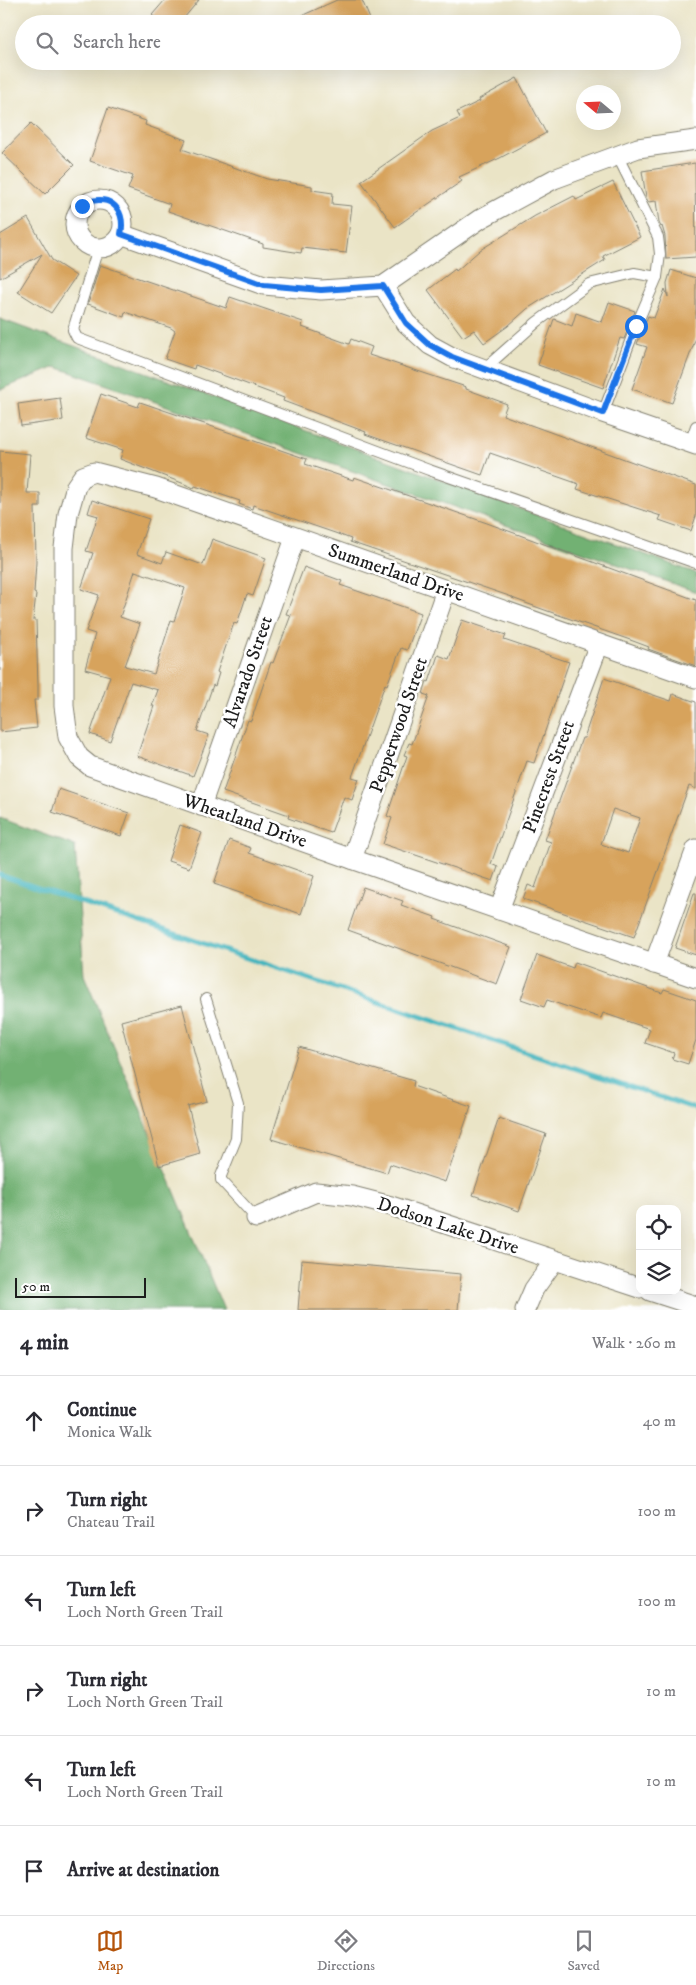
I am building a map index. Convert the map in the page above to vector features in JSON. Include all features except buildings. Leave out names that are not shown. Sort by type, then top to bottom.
[{"type":"street","points":[[121,234],[264,285],[321,290],[383,286],[480,219],[554,179],[638,148],[696,140]]},
{"type":"street","points":[[90,201],[108,201],[116,207],[121,215],[123,224],[121,234],[116,241],[108,246],[98,248],[89,246],[81,241],[76,233],[74,224],[76,214],[82,206],[90,201]]},
{"type":"street","points":[[383,286],[406,323],[430,345],[452,357],[603,413],[694,438]]},
{"type":"street","name":"Summerland Drive","points":[[94,472],[156,488],[696,678]]},
{"type":"street","name":"Wheatland Drive","points":[[94,472],[83,476],[76,486],[68,514],[64,548],[64,706],[68,737],[79,757],[90,766],[201,806],[696,978]]},
{"type":"street","name":"Alvarado Street","points":[[201,806],[295,538]]},
{"type":"street","name":"Pepperwood Street","points":[[352,859],[446,590]]},
{"type":"street","name":"Pinecrest Street","points":[[499,910],[599,644]]},
{"type":"street","points":[[654,964],[696,849]]},
{"type":"street","name":"Dodson Lake Drive","points":[[256,1218],[316,1192],[352,1196],[391,1206],[636,1287]]},
{"type":"street","points":[[525,1310],[534,1289],[554,1261]]},
{"type":"street","points":[[662,1295],[696,1306]]},
{"type":"lane","points":[[603,413],[657,277],[660,254],[658,237],[616,155]]},
{"type":"lane","points":[[98,248],[73,330],[78,338],[429,470],[696,563]]},
{"type":"lane","points":[[484,369],[537,322],[588,284],[634,273],[657,277]]},
{"type":"lane","points":[[206,999],[238,1103],[236,1138],[221,1180],[256,1218]]},
{"type":"green space","points":[[0,319],[696,573],[696,592],[56,367],[0,390]]},
{"type":"green space","points":[[0,818],[75,846],[84,975],[224,1310],[0,1310]]},
{"type":"waterway","points":[[0,875],[696,1109]]},
{"type":"route","points":[[82,206],[90,201],[108,201],[116,207],[121,215],[123,224],[121,234],[264,285],[321,290],[383,286],[406,323],[430,345],[452,357],[603,413],[636,326]]}]
